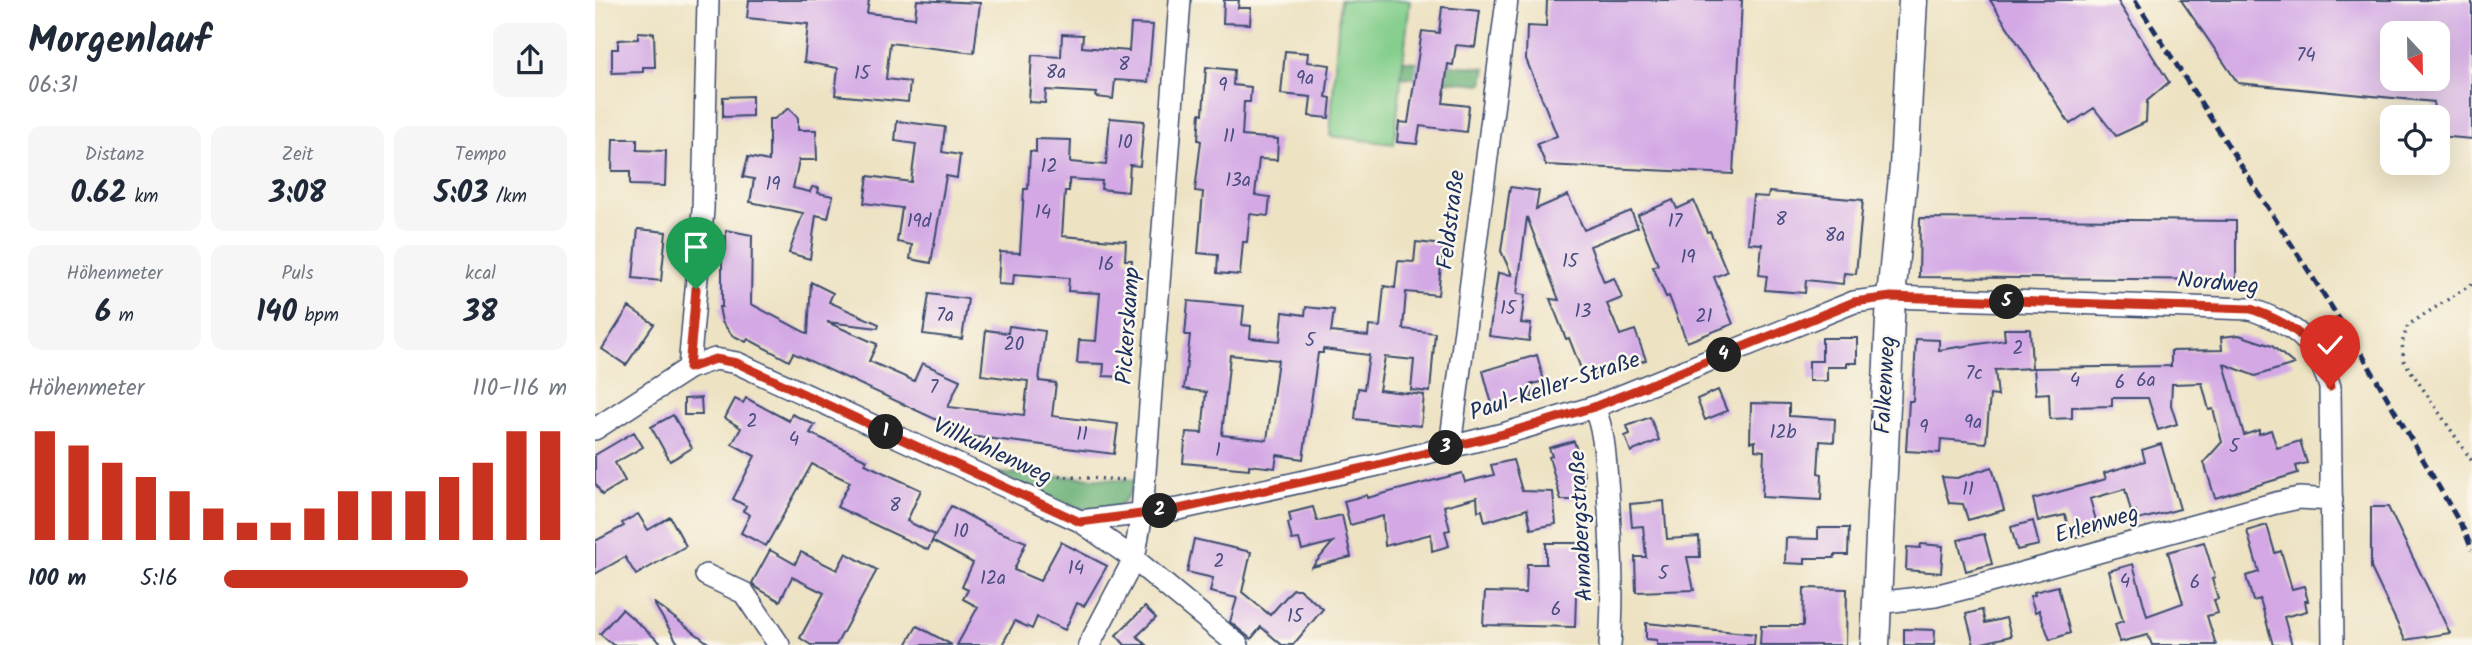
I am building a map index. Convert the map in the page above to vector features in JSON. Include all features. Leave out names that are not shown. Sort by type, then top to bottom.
[{"type":"main road","name":"Falkenweg","points":[[1875,645],[1891,297],[1904,167],[1913,0]]},
{"type":"street","points":[[595,429],[689,368],[703,210],[708,0]]},
{"type":"street","name":"Pickerskamp","points":[[1089,645],[1134,559],[1142,513],[1180,0]]},
{"type":"street","name":"Feldstraße","points":[[1450,447],[1507,0]]},
{"type":"street","name":"Paul-Keller-Straße","points":[[1142,513],[1179,509],[1450,447],[1594,407],[1854,302],[1891,297]]},
{"type":"street","name":"Nordweg","points":[[1891,297],[2251,309],[2281,320],[2310,343],[2324,366],[2330,387],[2333,645]]},
{"type":"street","name":"Villkuhlenweg","points":[[689,368],[715,359],[737,363],[1080,522],[1134,559],[1238,645]]},
{"type":"street","name":"Annabergstraße","points":[[1594,407],[1603,428],[1610,527],[1613,579],[1610,645]]},
{"type":"street","name":"Erlenweg","points":[[1877,604],[1935,596],[2276,503],[2299,498],[2332,500]]},
{"type":"street","points":[[1080,522],[1142,513]]},
{"type":"street","points":[[706,575],[744,593],[779,645]]},
{"type":"path","points":[[2472,284],[2408,325],[2402,343],[2404,362],[2472,461]]},
{"type":"path","points":[[1023,475],[1145,481]]},
{"type":"green space","points":[[1340,0],[1410,0],[1394,144],[1330,136]]},
{"type":"green space","points":[[1403,61],[1486,68],[1483,84],[1401,77]]},
{"type":"green space","points":[[995,473],[1134,480],[1131,491],[1121,504],[1106,511],[1095,511],[1050,497]]},
{"type":"building","points":[[749,0],[869,0],[867,13],[915,18],[917,0],[980,3],[974,53],[890,43],[886,79],[910,82],[908,102],[835,95],[838,68],[804,62],[808,24],[747,18]]},
{"type":"building","points":[[1224,0],[1239,0],[1238,8],[1251,8],[1250,24],[1223,23]]},
{"type":"building","points":[[1547,0],[1742,0],[1733,174],[1546,165],[1537,144],[1557,136],[1526,59],[1527,26],[1546,27]]},
{"type":"building","points":[[1990,0],[2117,0],[2169,82],[2147,101],[2146,122],[2116,136],[2094,108],[2070,124]]},
{"type":"building","points":[[2181,0],[2472,0],[2472,139],[2450,137],[2450,105],[2434,105],[2434,102],[2238,83]]},
{"type":"building","points":[[1442,7],[1480,11],[1475,47],[1456,45],[1453,65],[1448,64],[1443,103],[1469,106],[1466,132],[1420,126],[1417,144],[1397,142],[1399,122],[1408,123],[1422,31],[1439,33]]},
{"type":"building","points":[[1131,24],[1153,25],[1148,82],[1115,80],[1113,99],[1096,97],[1097,93],[1046,90],[1045,103],[1029,102],[1032,55],[1061,57],[1062,34],[1083,35],[1082,47],[1129,51]]},
{"type":"building","points":[[638,32],[654,33],[655,67],[643,67],[643,72],[612,73],[612,49],[618,49],[618,40],[638,39]]},
{"type":"building","points":[[1285,51],[1308,53],[1307,62],[1330,65],[1326,97],[1331,98],[1329,118],[1309,116],[1311,97],[1281,94]]},
{"type":"building","points":[[1206,67],[1234,70],[1233,85],[1251,87],[1250,102],[1244,102],[1242,136],[1278,139],[1277,160],[1259,159],[1255,195],[1270,197],[1268,216],[1250,214],[1247,242],[1243,242],[1240,275],[1217,273],[1218,255],[1198,253],[1203,192],[1195,191]]},
{"type":"building","points":[[752,96],[752,116],[723,117],[723,97]]},
{"type":"building","points":[[789,108],[798,118],[798,130],[816,130],[817,160],[799,160],[793,188],[810,192],[812,187],[819,188],[818,193],[833,196],[828,218],[816,215],[810,259],[789,253],[803,213],[750,202],[754,179],[743,177],[748,157],[769,161],[769,119],[774,119]]},
{"type":"building","points":[[1110,118],[1144,121],[1140,166],[1130,165],[1128,192],[1101,189],[1102,181],[1069,179],[1069,191],[1065,191],[1062,236],[1126,241],[1125,260],[1132,260],[1125,377],[1103,376],[1104,364],[1077,363],[1079,340],[1096,341],[1100,293],[1068,291],[1069,278],[1014,274],[1013,285],[998,284],[1000,252],[1020,253],[1024,189],[1028,189],[1030,151],[1036,152],[1036,139],[1071,140],[1070,162],[1106,165]]},
{"type":"building","points":[[897,121],[945,127],[942,152],[960,155],[957,178],[946,176],[931,263],[910,259],[912,245],[897,242],[902,208],[864,203],[868,176],[911,182],[916,144],[895,141]]},
{"type":"building","points":[[613,139],[637,139],[637,150],[666,151],[665,186],[630,185],[630,171],[612,171]]},
{"type":"building","points":[[1510,187],[1539,191],[1536,209],[1568,195],[1584,230],[1631,211],[1638,227],[1590,246],[1604,282],[1614,278],[1622,298],[1607,304],[1620,335],[1635,330],[1646,360],[1585,379],[1550,299],[1559,300],[1527,217],[1517,294],[1525,295],[1521,323],[1531,324],[1529,341],[1489,336],[1498,273],[1512,275],[1501,251]]},
{"type":"building","points":[[1769,192],[1863,200],[1856,274],[1844,273],[1843,284],[1806,280],[1805,293],[1765,290],[1767,276],[1759,275],[1762,244],[1748,243],[1753,196],[1768,197]]},
{"type":"building","points":[[1673,200],[1677,209],[1694,201],[1707,232],[1710,231],[1727,272],[1714,277],[1733,324],[1687,342],[1669,296],[1666,297],[1653,267],[1658,265],[1638,215]]},
{"type":"building","points":[[1920,218],[2236,221],[2236,280],[1919,277]]},
{"type":"building","points":[[638,229],[666,232],[661,281],[633,278]]},
{"type":"building","points":[[726,230],[752,235],[751,304],[808,334],[811,282],[833,293],[829,302],[879,324],[878,328],[827,322],[877,344],[869,361],[914,381],[922,363],[960,380],[948,407],[1024,415],[1028,381],[981,375],[986,330],[1008,333],[1009,326],[1045,331],[1039,381],[1056,383],[1052,416],[1118,424],[1114,454],[945,433],[946,424],[793,353],[789,361],[748,339],[746,342],[732,335],[722,322],[719,307],[722,307],[722,250],[726,250]]},
{"type":"building","points":[[1416,242],[1443,245],[1438,295],[1406,292],[1403,329],[1435,333],[1430,392],[1411,390],[1414,360],[1385,357],[1379,390],[1424,395],[1421,426],[1355,419],[1358,388],[1364,389],[1369,355],[1323,349],[1323,353],[1318,353],[1303,459],[1277,455],[1275,468],[1249,465],[1249,469],[1183,463],[1186,432],[1202,433],[1206,392],[1184,389],[1190,335],[1185,335],[1188,301],[1244,306],[1242,325],[1251,326],[1250,338],[1280,341],[1283,312],[1305,315],[1306,307],[1334,310],[1331,332],[1368,336],[1369,326],[1380,327],[1384,286],[1395,288],[1398,261],[1414,262]],"holes":[[[1230,355],[1278,360],[1267,440],[1222,435]]]},
{"type":"building","points":[[929,294],[968,299],[962,339],[923,334]]},
{"type":"building","points":[[629,307],[654,324],[626,365],[602,349]]},
{"type":"building","points":[[2004,329],[2030,329],[2032,368],[1995,370],[1998,396],[1990,395],[1986,443],[1941,439],[1940,453],[1906,451],[1909,401],[1913,401],[1916,339],[1939,340],[1939,350],[2005,340]]},
{"type":"building","points":[[2239,335],[2272,346],[2294,364],[2255,376],[2224,364],[2244,435],[2259,430],[2259,434],[2271,430],[2277,448],[2300,441],[2307,463],[2296,466],[2298,473],[2215,498],[2204,462],[2222,442],[2202,383],[2172,384],[2171,405],[2177,424],[2158,430],[2148,398],[2112,398],[2112,406],[2072,407],[2072,418],[2050,419],[2049,393],[2036,394],[2034,368],[2171,366],[2171,351],[2222,350],[2221,337]]},
{"type":"building","points":[[1822,338],[1857,338],[1857,363],[1847,363],[1847,367],[1827,367],[1827,381],[1809,381],[1809,361],[1822,361]]},
{"type":"building","points":[[1537,355],[1544,381],[1529,385],[1533,397],[1493,408],[1483,371]]},
{"type":"building","points":[[1718,390],[1727,411],[1705,420],[1697,399]]},
{"type":"building","points":[[701,398],[702,415],[684,415],[684,399]]},
{"type":"building","points":[[746,398],[789,421],[792,414],[815,425],[810,433],[867,460],[865,464],[921,490],[907,521],[935,535],[928,550],[837,507],[850,482],[812,464],[766,546],[741,533],[750,515],[743,511],[746,506],[733,499],[755,456],[732,444],[741,428],[725,418],[735,399],[743,403]]},
{"type":"building","points":[[1751,403],[1789,404],[1789,416],[1835,419],[1834,442],[1820,441],[1818,473],[1822,474],[1821,500],[1762,497],[1764,451],[1755,450],[1755,441],[1750,442]]},
{"type":"building","points":[[673,415],[692,448],[670,461],[651,427]]},
{"type":"building","points":[[1650,417],[1659,440],[1631,452],[1625,436],[1630,434],[1627,426]]},
{"type":"building","points":[[634,432],[643,447],[615,463],[625,481],[602,495],[595,483],[595,455]]},
{"type":"building","points":[[1574,441],[1584,473],[1584,500],[1561,500],[1549,448]]},
{"type":"building","points":[[2161,444],[2180,509],[2138,520],[2136,511],[2131,512],[2125,489],[2090,499],[2099,531],[2072,538],[2065,515],[2038,521],[2033,499],[2106,479],[2104,473],[2145,461],[2142,450]]},
{"type":"building","points":[[1513,460],[1522,491],[1553,492],[1556,524],[1531,529],[1527,509],[1485,522],[1482,510],[1478,511],[1477,497],[1444,506],[1450,530],[1445,531],[1449,546],[1432,551],[1431,534],[1385,546],[1383,516],[1350,525],[1344,501],[1367,495],[1367,498],[1462,473],[1465,482],[1494,475],[1491,465]]},
{"type":"building","points":[[1992,467],[2004,510],[1968,520],[1963,504],[1949,503],[1942,477],[1957,478]]},
{"type":"building","points":[[1664,501],[1667,539],[1699,537],[1700,557],[1687,557],[1694,590],[1636,592],[1635,557],[1646,557],[1643,526],[1632,527],[1630,504]]},
{"type":"building","points":[[951,506],[997,531],[1026,542],[1014,570],[1040,581],[1061,542],[1107,566],[1084,606],[1077,603],[1065,630],[1037,617],[1032,629],[1015,621],[1002,645],[957,645],[978,607],[963,599],[968,590],[962,587],[973,563],[932,541]]},
{"type":"building","points":[[1313,507],[1317,521],[1342,515],[1351,557],[1312,567],[1333,542],[1302,550],[1299,539],[1292,540],[1288,523],[1291,522],[1289,513]]},
{"type":"building","points":[[2371,507],[2388,507],[2450,633],[2405,640],[2371,568]]},
{"type":"building","points":[[638,514],[648,530],[670,517],[686,546],[636,575],[625,557],[595,574],[595,541],[624,526],[622,523]]},
{"type":"building","points":[[2033,521],[2039,545],[2017,550],[2011,527]]},
{"type":"building","points":[[2267,525],[2275,553],[2281,551],[2292,589],[2304,586],[2308,601],[2305,601],[2307,611],[2284,617],[2292,645],[2273,645],[2260,599],[2253,601],[2246,576],[2259,572],[2247,531]]},
{"type":"building","points":[[1818,528],[1849,528],[1848,555],[1805,558],[1805,564],[1785,563],[1786,538],[1818,539]]},
{"type":"building","points":[[1984,534],[1992,564],[1966,571],[1958,540]]},
{"type":"building","points":[[1194,539],[1251,552],[1242,592],[1270,615],[1293,589],[1299,589],[1323,609],[1293,645],[1282,645],[1261,627],[1251,639],[1230,622],[1237,598],[1210,592],[1213,578],[1187,572]]},
{"type":"building","points":[[2204,542],[2218,599],[2214,600],[2218,613],[2207,616],[2216,645],[2152,645],[2148,635],[2120,642],[2115,624],[2123,621],[2109,571],[2133,564],[2147,616],[2183,603],[2168,552]]},
{"type":"building","points":[[1546,543],[1585,543],[1584,595],[1576,595],[1575,627],[1483,625],[1485,592],[1526,593],[1527,564],[1546,564]]},
{"type":"building","points":[[1921,544],[1943,546],[1941,573],[1906,570],[1907,547],[1920,548]]},
{"type":"building","points":[[770,550],[795,564],[801,552],[837,570],[846,553],[877,570],[836,645],[811,645],[800,638],[824,593],[792,577],[780,601],[752,583]]},
{"type":"building","points":[[2058,586],[2070,633],[2050,640],[2039,610],[2035,612],[2030,596],[2035,595],[2034,592]]},
{"type":"building","points":[[1804,588],[1847,589],[1846,645],[1760,645],[1761,626],[1803,626]]},
{"type":"building","points":[[653,602],[711,645],[679,645]]},
{"type":"building","points":[[1145,607],[1156,618],[1137,636],[1146,645],[1125,645],[1116,635]]},
{"type":"building","points":[[622,609],[663,645],[613,645],[600,634]]},
{"type":"building","points":[[1982,610],[1985,623],[2006,618],[2011,636],[1974,645],[1966,614]]},
{"type":"building","points":[[1646,623],[1755,634],[1754,645],[1657,645],[1657,640],[1646,639]]},
{"type":"building","points":[[917,626],[952,645],[906,645]]},
{"type":"building","points":[[1904,629],[1935,630],[1934,645],[1904,645]]},
{"type":"railway","points":[[2135,0],[2363,356],[2465,532],[2472,550]]},
{"type":"route","points":[[696,289],[689,368],[715,359],[737,363],[1080,522],[1179,509],[1503,434],[1594,407],[1854,302],[1891,297],[2251,309],[2281,320],[2310,343],[2324,366],[2330,387]]}]
